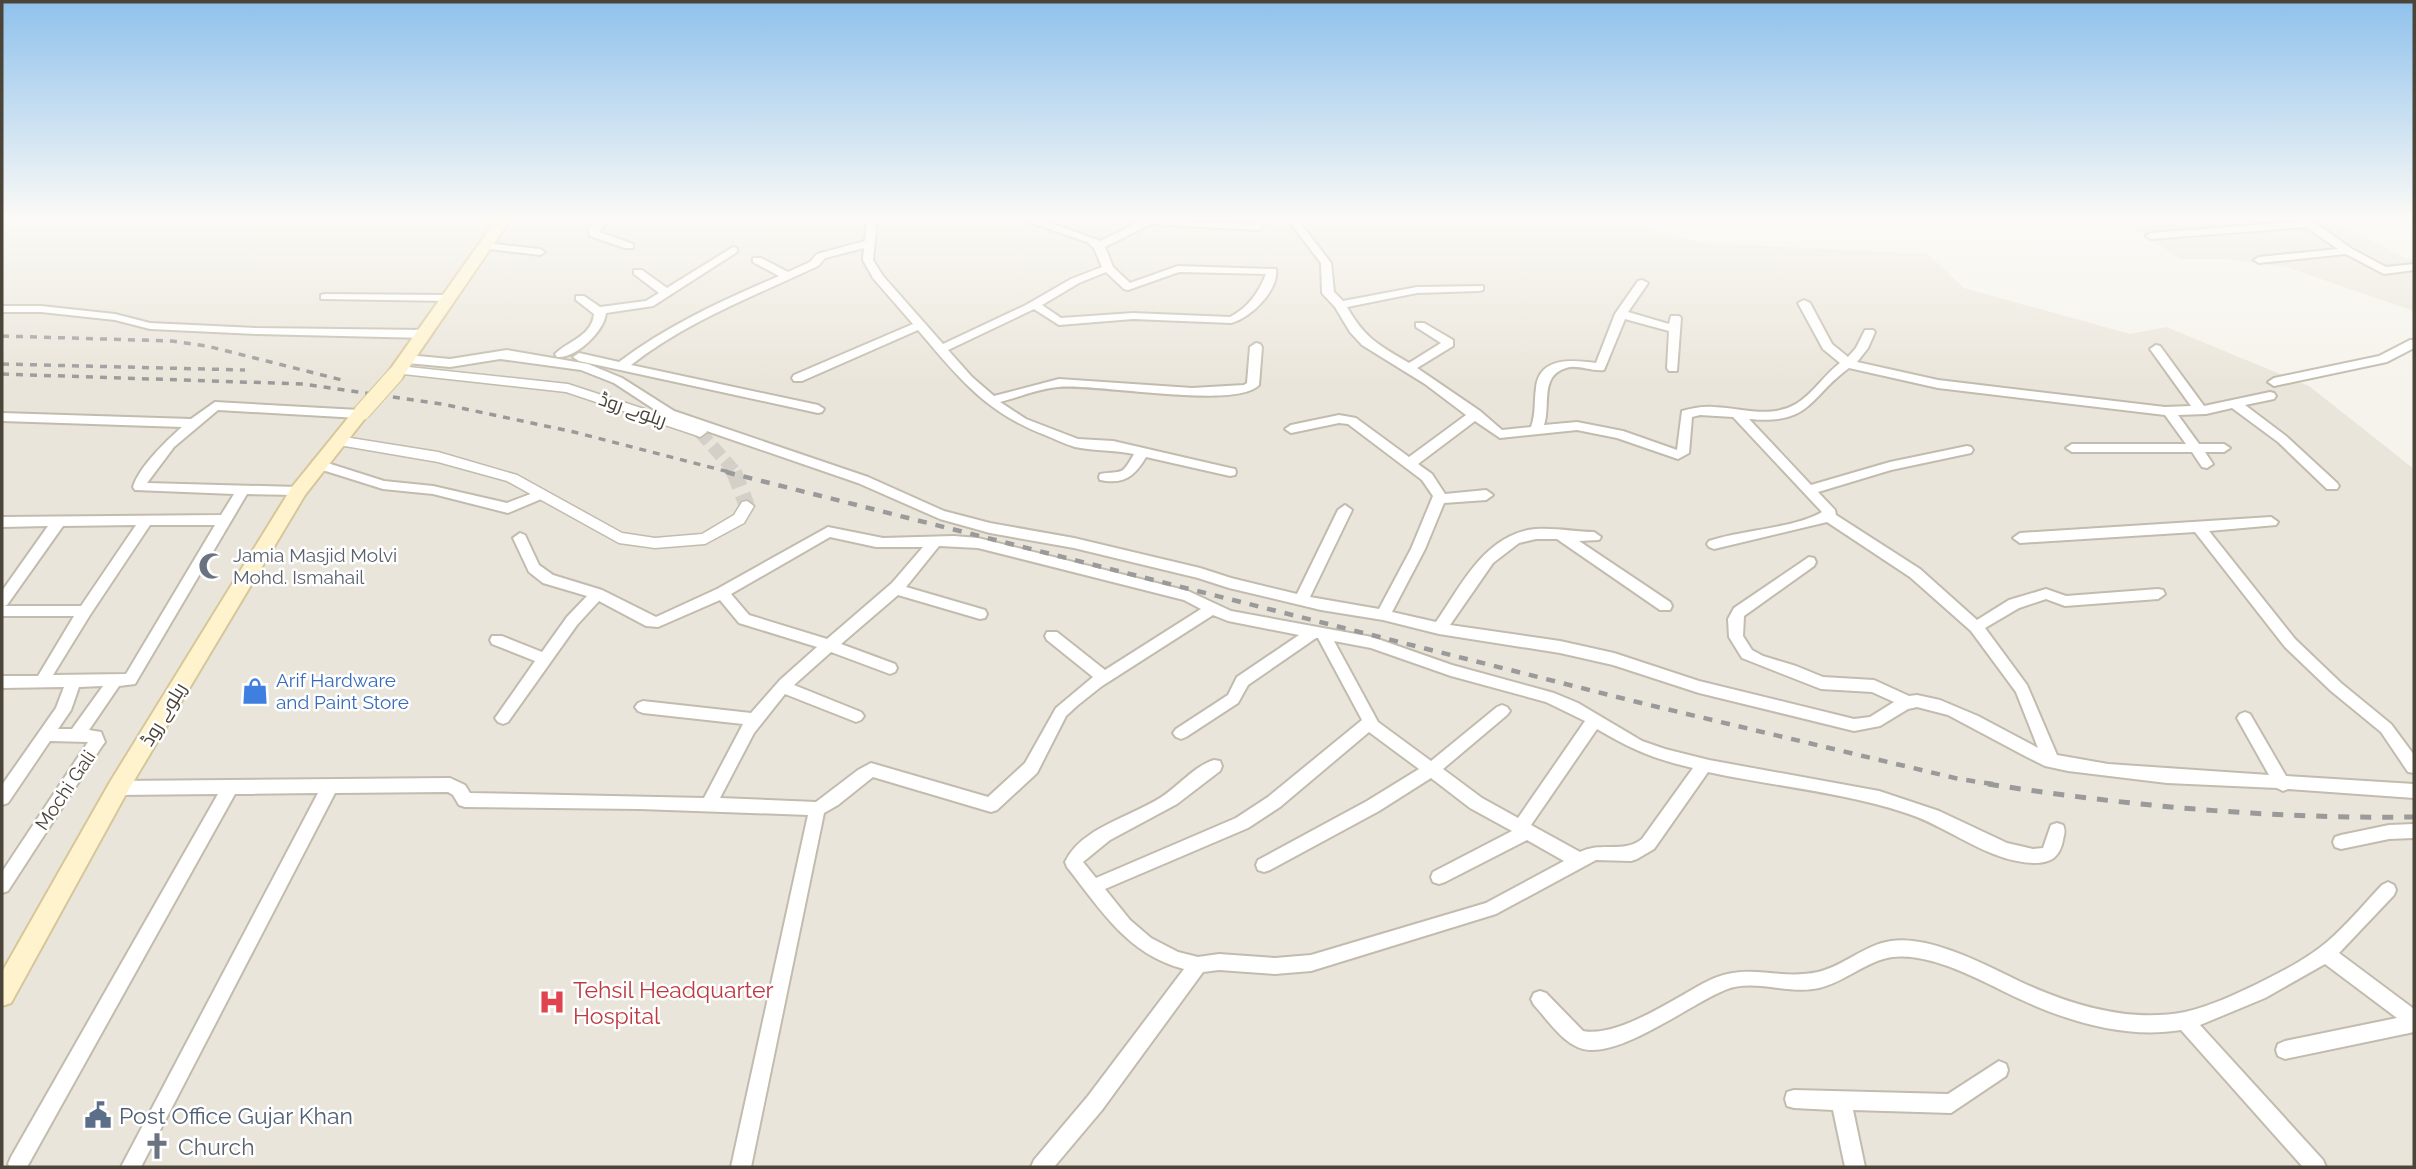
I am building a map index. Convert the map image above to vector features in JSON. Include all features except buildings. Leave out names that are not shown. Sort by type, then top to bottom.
[{"type":"main road","name":"ریلوے روڈ","points":[[2,995],[118,788],[298,491],[400,368],[466,275]]},
{"type":"street","points":[[642,275],[667,293]]},
{"type":"street","points":[[580,298],[599,311],[646,305],[695,275]]},
{"type":"street","points":[[621,366],[666,332],[791,275]]},
{"type":"street","points":[[876,275],[941,349],[992,401],[1022,422],[1077,443],[1105,443],[1230,472]]},
{"type":"street","points":[[941,349],[1091,275]]},
{"type":"street","points":[[1115,275],[1128,287],[1163,275]]},
{"type":"street","points":[[1034,304],[1059,322],[1133,316],[1231,320],[1240,318],[1268,284],[1271,275]]},
{"type":"street","points":[[1327,275],[1328,293],[1340,305],[1360,338],[1476,414],[1500,434],[1577,426],[1619,433],[1678,454],[1683,453],[1686,414],[1700,411],[1774,415],[1790,412],[1802,406],[1831,376],[1862,352],[1869,332]]},
{"type":"street","points":[[1536,430],[1542,408],[1540,394],[1545,378],[1565,363],[1600,367],[1621,314],[1642,283]]},
{"type":"street","points":[[1340,305],[1417,290],[1479,288]]},
{"type":"street","points":[[325,298],[450,298]]},
{"type":"street","points":[[1804,303],[1827,346],[1849,364],[1958,388],[2169,411],[2236,405],[2270,396]]},
{"type":"street","points":[[2,310],[41,310],[115,317],[150,326],[426,334]]},
{"type":"street","points":[[561,354],[595,331],[601,320],[599,311]]},
{"type":"street","points":[[1621,314],[1674,323],[1673,368]]},
{"type":"street","points":[[797,378],[919,325]]},
{"type":"street","points":[[1408,369],[1449,344],[1420,325]]},
{"type":"street","points":[[2274,382],[2383,359],[2414,343]]},
{"type":"street","points":[[992,401],[1059,383],[1192,392],[1247,389],[1253,385],[1256,347]]},
{"type":"street","points":[[2157,349],[2200,410]]},
{"type":"street","points":[[400,368],[527,352],[561,354],[818,409]]},
{"type":"street","points":[[498,355],[594,370],[632,389],[654,407],[670,414],[863,480],[940,514],[990,528],[1074,543],[1200,573],[1229,583],[1301,600],[1383,615],[1439,629],[1560,647],[1614,659],[1699,687],[1854,725],[1870,725],[1908,702],[1917,701],[1942,707],[2051,761],[2089,769],[2195,780],[2364,786],[2414,791]]},
{"type":"street","name":"ریلوے روڈ","points":[[400,368],[568,388],[699,432]]},
{"type":"street","points":[[2236,405],[2282,439],[2332,486]]},
{"type":"street","points":[[298,491],[140,487],[170,444],[215,406],[361,413]]},
{"type":"street","points":[[2169,411],[2207,464]]},
{"type":"street","points":[[1409,464],[1476,414]]},
{"type":"street","points":[[1737,414],[1830,513],[1828,516]]},
{"type":"street","points":[[2,417],[194,423]]},
{"type":"street","points":[[1291,429],[1339,419],[1352,421],[1431,481],[1440,496],[1418,549],[1383,615]]},
{"type":"street","points":[[338,441],[438,457],[512,478],[619,538],[655,543],[705,539],[739,519],[747,506]]},
{"type":"street","points":[[2072,448],[2224,448]]},
{"type":"street","points":[[1809,490],[1881,468],[1967,450]]},
{"type":"street","points":[[1105,477],[1122,479],[1128,476],[1142,452]]},
{"type":"street","points":[[318,464],[383,485],[433,489],[508,508],[541,494]]},
{"type":"street","points":[[2,682],[73,683],[130,680],[243,489]]},
{"type":"street","points":[[1438,499],[1486,495]]},
{"type":"street","points":[[1301,600],[1345,510]]},
{"type":"street","points":[[1714,544],[1736,536],[1811,522],[1828,516]]},
{"type":"street","points":[[1828,516],[1915,573],[1976,627],[2022,689],[2051,761]]},
{"type":"street","points":[[2,522],[225,520]]},
{"type":"street","points":[[41,683],[85,611],[145,522]]},
{"type":"street","points":[[2020,538],[2271,522]]},
{"type":"street","points":[[2,601],[58,523]]},
{"type":"street","points":[[2200,528],[2290,643],[2336,687],[2386,728],[2414,767]]},
{"type":"street","points":[[520,538],[534,568],[548,579],[597,594],[651,622],[658,622],[722,593],[828,532],[880,543],[952,539],[969,542],[1128,579],[1188,596],[1228,616],[1372,643],[1463,673],[1549,697],[1637,745],[1703,765],[1879,797],[2023,853],[2047,855],[2053,849],[2057,830]]},
{"type":"street","points":[[1439,629],[1497,551],[1518,538],[1529,535],[1594,537]]},
{"type":"street","points":[[1562,536],[1665,606]]},
{"type":"street","points":[[709,804],[754,719],[783,687],[897,589],[935,541]]},
{"type":"street","points":[[1809,562],[1739,612],[1735,628],[1742,648],[1758,660],[1821,683],[1874,686],[1908,702]]},
{"type":"street","points":[[2,579],[18,579]]},
{"type":"street","points":[[897,589],[980,614]]},
{"type":"street","points":[[722,593],[744,619],[890,668]]},
{"type":"street","points":[[503,718],[572,621],[597,594]]},
{"type":"street","points":[[1976,627],[2014,604],[2046,594],[2065,601],[2158,594]]},
{"type":"street","points":[[118,788],[450,786],[458,790],[465,800],[817,808],[834,800],[872,770],[991,805],[1031,768],[1061,712],[1105,678],[1212,609]]},
{"type":"street","points":[[2,611],[85,611]]},
{"type":"street","points":[[1318,634],[1370,722],[1430,771],[1476,803],[1578,860]]},
{"type":"street","points":[[1181,733],[1233,699],[1242,681],[1318,634]]},
{"type":"street","points":[[1052,636],[1105,678]]},
{"type":"street","points":[[497,640],[544,659]]},
{"type":"street","points":[[77,734],[114,682]]},
{"type":"street","points":[[2,798],[63,710],[73,683]]},
{"type":"street","points":[[783,687],[856,716]]},
{"type":"street","points":[[643,707],[754,719]]},
{"type":"street","points":[[1264,865],[1430,771],[1502,711]]},
{"type":"street","points":[[2245,718],[2283,784]]},
{"type":"street","points":[[1439,877],[1523,830],[1594,720]]},
{"type":"street","points":[[1092,887],[1242,823],[1274,802],[1370,722]]},
{"type":"street","name":"Mochi Gali","points":[[2,886],[97,742],[96,736],[46,735]]},
{"type":"street","points":[[1214,766],[1166,803],[1100,838],[1081,852],[1073,862],[1124,926],[1145,944],[1175,960],[1198,965],[1219,962],[1275,966],[1311,963],[1490,909],[1594,853],[1631,855],[1648,844],[1703,765]]},
{"type":"street","points":[[131,1167],[330,786]]},
{"type":"street","points":[[19,1164],[230,788]]},
{"type":"street","points":[[741,1167],[817,808]]},
{"type":"street","points":[[2341,842],[2389,832],[2414,831]]},
{"type":"street","points":[[1540,999],[1578,1039],[1584,1043],[1596,1044],[1619,1036],[1725,981],[1739,978],[1774,979],[1789,983],[1824,979],[1875,953],[1905,949],[1960,962],[2021,993],[2068,1011],[2130,1022],[2185,1021],[2258,993],[2326,954],[2388,890]]},
{"type":"street","points":[[2326,954],[2414,1021]]},
{"type":"street","points":[[1041,1167],[1095,1103],[1198,965]]},
{"type":"street","points":[[2185,1021],[2316,1167]]},
{"type":"street","points":[[2285,1051],[2414,1021]]},
{"type":"street","points":[[1794,1099],[1951,1104],[1999,1070]]},
{"type":"street","points":[[1841,1101],[1855,1167]]},
{"type":"shaded area","points":[[2,275],[1950,275],[1964,288],[2130,334],[2166,327],[2309,386],[2414,469],[2414,1167],[2,1167]]},
{"type":"shaded area","points":[[2308,275],[2414,275],[2414,311]]},
{"type":"tunnel","points":[[700,432],[736,473]]},
{"type":"tunnel","points":[[734,472],[747,506]]},
{"type":"railway","points":[[2,336],[172,341],[207,346],[346,381]]},
{"type":"railway","points":[[2,364],[245,370]]},
{"type":"railway","points":[[2,374],[303,384],[442,404],[574,432],[733,473]]},
{"type":"railway","points":[[726,472],[1637,702],[1959,779],[1999,785]]},
{"type":"railway","points":[[1988,784],[2200,810],[2307,816],[2414,817]]},
{"type":"place","name":"Jamia Masjid Molvi Mohd. Ismahail","points":[[212,566]]},
{"type":"place","name":"Arif Hardware and Paint Store","points":[[255,691]]},
{"type":"place","name":"Tehsil Headquarter Hospital","points":[[552,1002]]},
{"type":"place","name":"Post Office Gujar Khan","points":[[98,1115]]},
{"type":"place","name":"Church","points":[[157,1146]]}]
